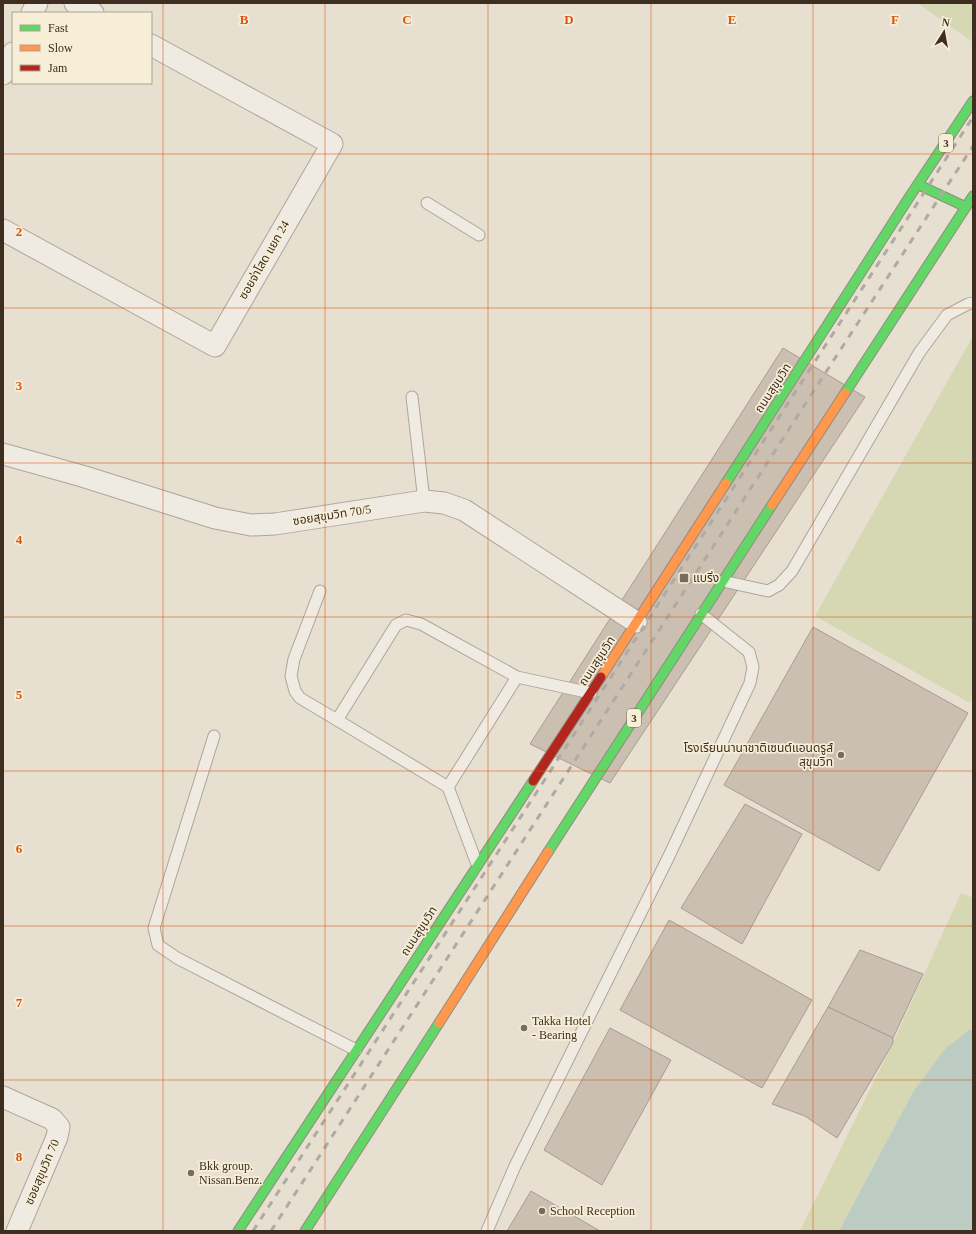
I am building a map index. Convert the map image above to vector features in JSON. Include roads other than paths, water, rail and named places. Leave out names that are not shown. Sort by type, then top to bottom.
[{"type":"highway","name":"ถนนสุขุมวิท","points":[[238,1231],[591,693],[973,101]]},
{"type":"highway","points":[[918,185],[966,207]]},
{"type":"highway","name":"3","points":[[306,1231],[701,614],[973,196]]},
{"type":"street","points":[[32,12],[37,3]]},
{"type":"street","points":[[75,3],[91,12]]},
{"type":"street","name":"ซอยจ่าโสด แยก 24","points":[[3,230],[215,346],[332,144],[152,46]]},
{"type":"street","points":[[3,74],[12,55]]},
{"type":"street","name":"ซอยสุขุมวิท 70/5","points":[[3,454],[82,476],[215,518],[251,525],[275,524],[424,501],[444,503],[464,510],[636,622]]},
{"type":"street","name":"ซอยสุขุมวิท 70","points":[[3,1097],[52,1119],[59,1126],[57,1137],[17,1231]]},
{"type":"lane","points":[[427,203],[479,235]]},
{"type":"lane","points":[[723,581],[768,591],[780,585],[792,571],[919,353],[947,315],[973,303]]},
{"type":"lane","points":[[412,397],[424,501]]},
{"type":"lane","points":[[320,591],[294,659],[291,676],[295,691],[300,698],[448,787],[478,864]]},
{"type":"lane","points":[[487,1231],[515,1166],[666,862],[750,683],[753,667],[749,652],[701,614]]},
{"type":"lane","points":[[337,720],[396,625],[406,620],[421,624],[517,677],[591,693]]},
{"type":"lane","points":[[448,787],[517,677]]},
{"type":"lane","points":[[214,736],[154,928],[158,945],[177,958],[356,1050]]},
{"type":"railway","points":[[253,1231],[973,117]]},
{"type":"railway","points":[[271,1231],[973,146]]},
{"type":"place","name":"แบริ่ง","points":[[684,578]]},
{"type":"place","name":"โรงเรียนนานาชาติเซนต์แอนดรูส์ สุขุมวิท","points":[[841,755]]},
{"type":"place","name":"Takka Hotel - Bearing","points":[[524,1028]]},
{"type":"place","name":"Bkk group. Nissan.Benz.","points":[[191,1173]]},
{"type":"place","name":"School Reception","points":[[542,1211]]}]
